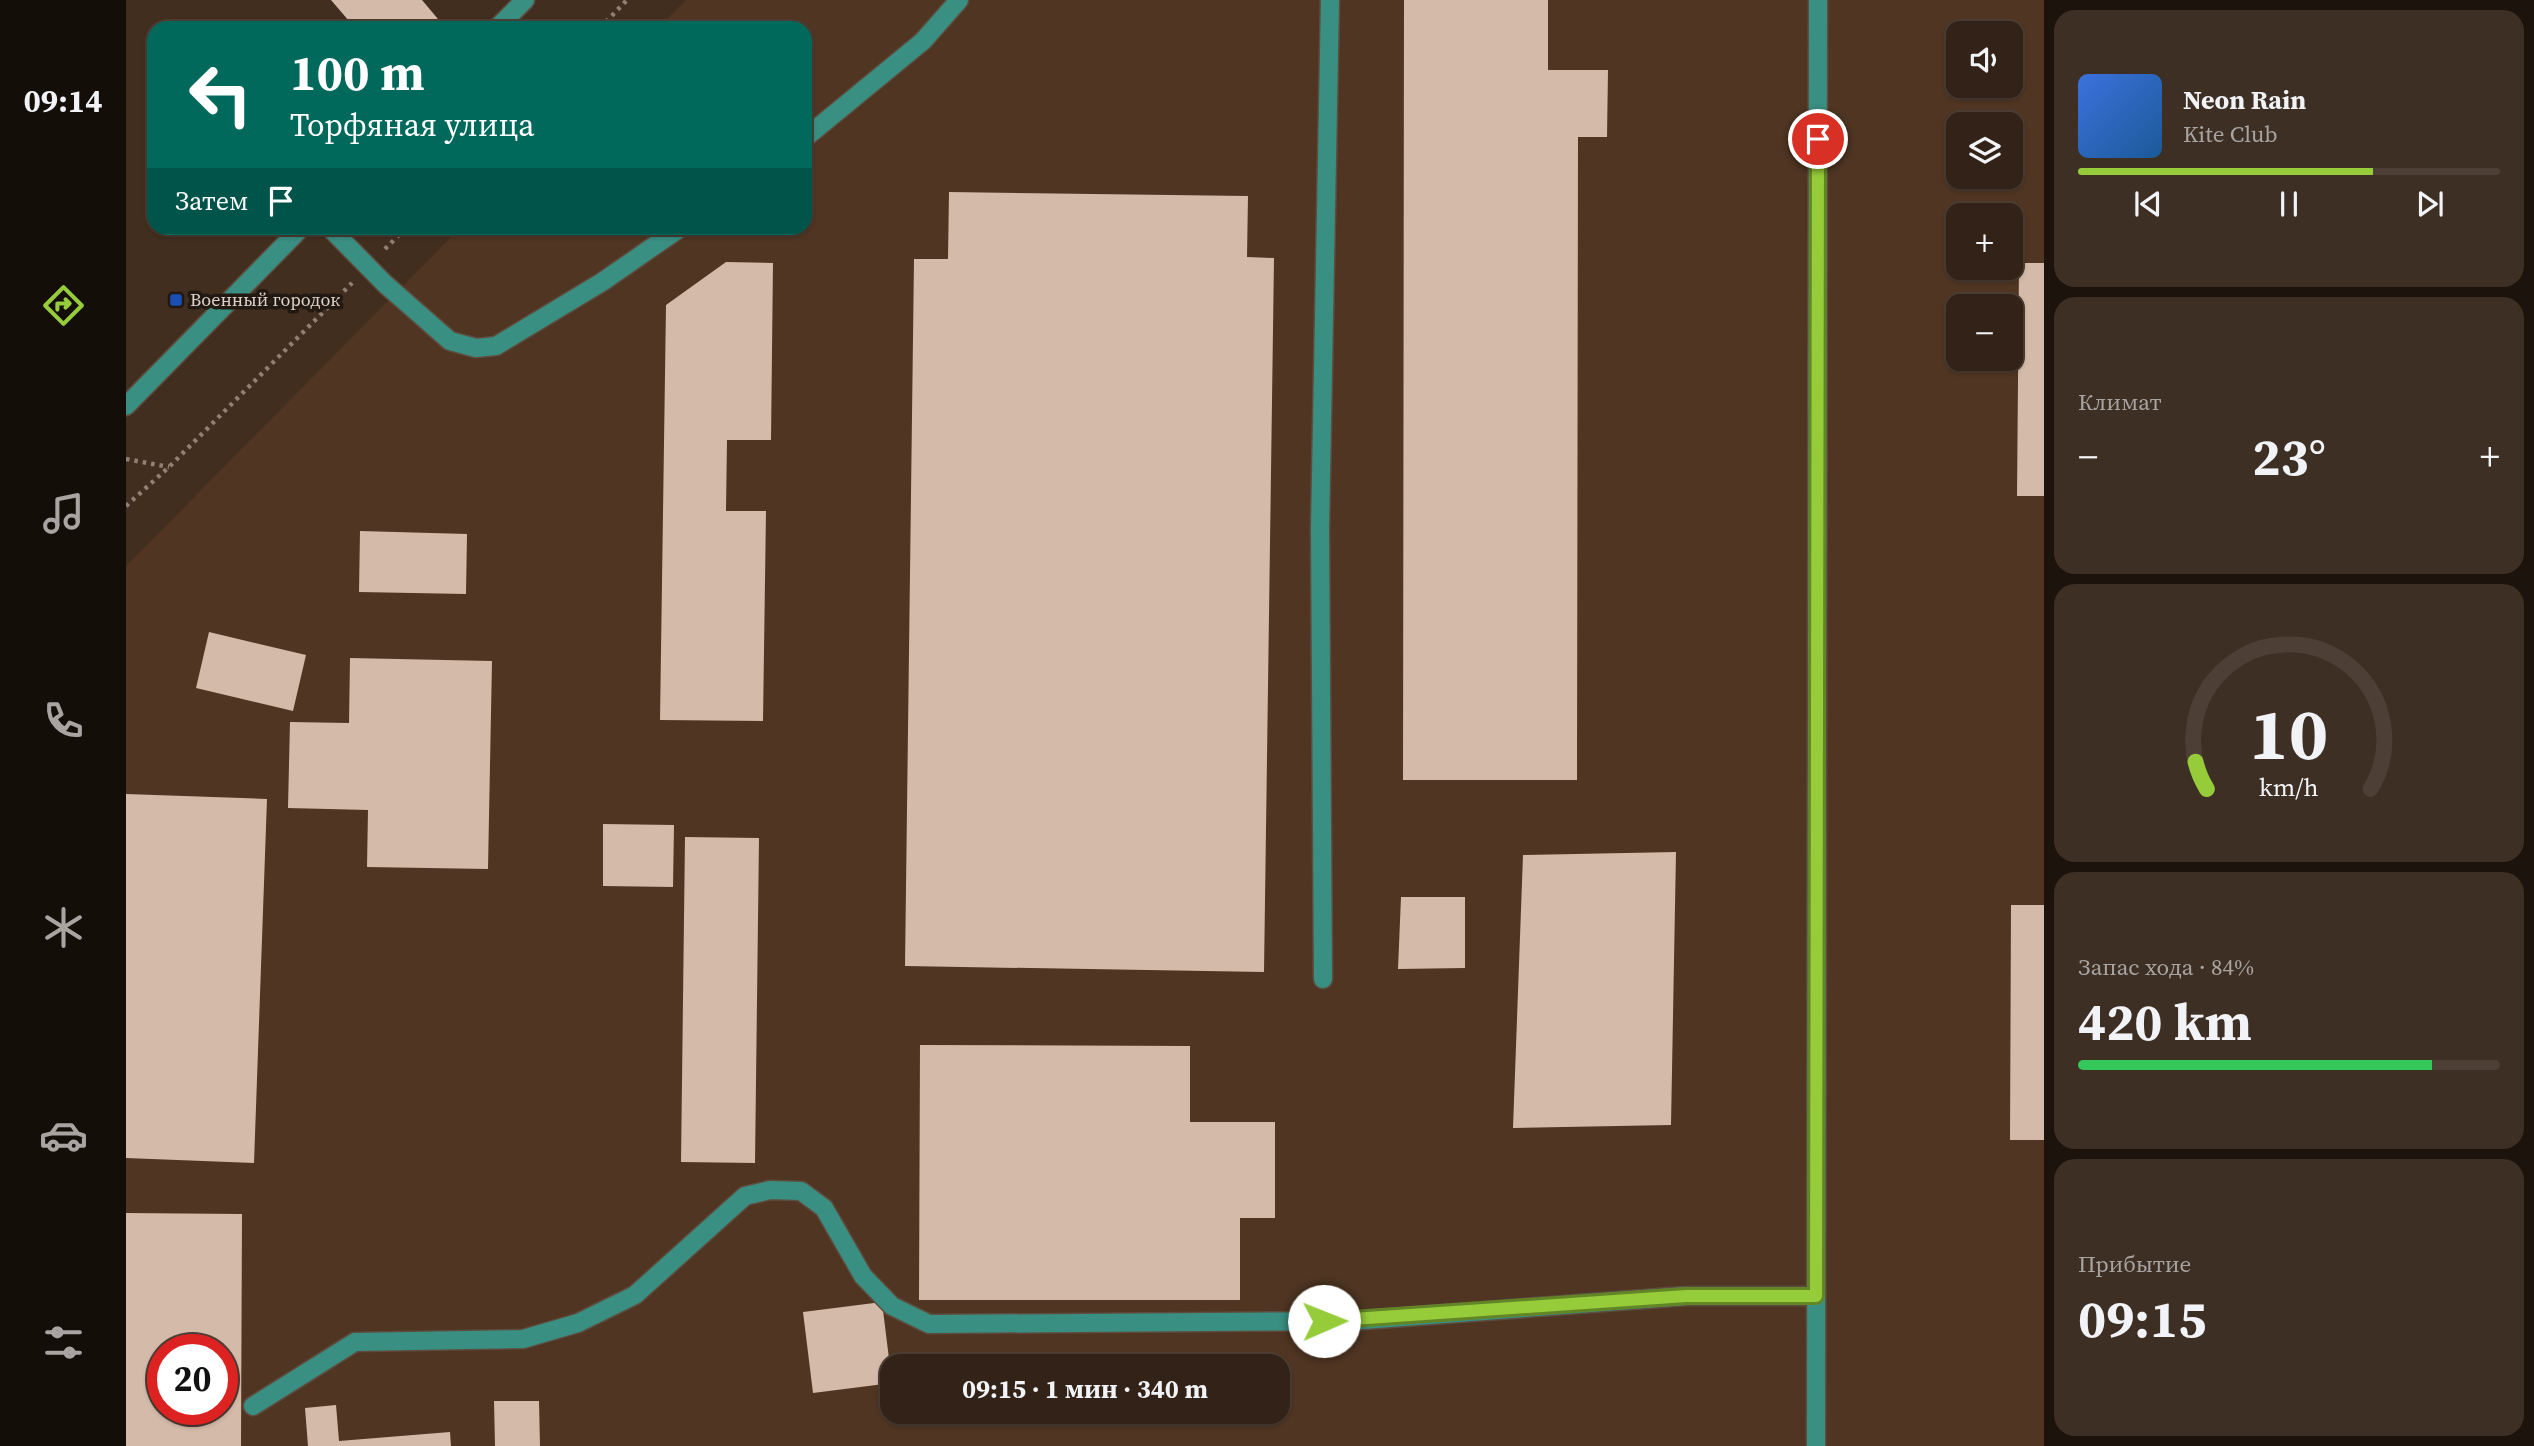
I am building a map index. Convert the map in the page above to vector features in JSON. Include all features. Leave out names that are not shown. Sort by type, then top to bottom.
[{"type":"street","points":[[504,21],[525,0]]},
{"type":"street","points":[[812,132],[923,41],[959,0]]},
{"type":"street","points":[[1322,979],[1320,530],[1330,0]]},
{"type":"street","points":[[1816,1446],[1818,0]]},
{"type":"street","points":[[126,406],[294,235]]},
{"type":"street","points":[[337,235],[450,341],[485,348],[496,346],[602,282],[670,235]]},
{"type":"street","points":[[253,1406],[355,1342],[523,1339],[578,1323],[635,1296],[745,1196],[769,1190],[801,1191],[824,1208],[863,1276],[892,1306],[929,1324],[1350,1321],[1686,1296],[1816,1296]]},
{"type":"path","points":[[607,21],[627,0]]},
{"type":"path","points":[[126,506],[169,467],[400,235]]},
{"type":"path","points":[[126,459],[169,467]]},
{"type":"shaded area","points":[[686,0],[2044,0],[2044,1446],[126,1446],[126,566],[453,235],[812,235],[812,21],[665,21]]},
{"type":"building","points":[[331,0],[422,0],[440,21],[349,21]]},
{"type":"building","points":[[1404,0],[1548,0],[1548,70],[1608,70],[1607,137],[1578,137],[1577,780],[1403,780]]},
{"type":"building","points":[[949,192],[1248,196],[1247,257],[1274,258],[1264,972],[905,966],[914,259],[948,259]]},
{"type":"building","points":[[726,262],[773,263],[771,440],[727,440],[726,511],[766,511],[763,721],[660,720],[666,305]]},
{"type":"building","points":[[2023,263],[2044,263],[2044,496],[2017,496],[2018,371],[2023,371],[2023,294],[2019,294],[2019,280],[2023,280]]},
{"type":"building","points":[[360,531],[467,534],[466,594],[359,592]]},
{"type":"building","points":[[209,632],[306,655],[293,711],[196,688]]},
{"type":"building","points":[[350,658],[492,661],[488,869],[367,867],[368,810],[288,808],[290,722],[349,723]]},
{"type":"building","points":[[126,794],[267,799],[254,1163],[126,1158]]},
{"type":"building","points":[[603,824],[674,825],[673,887],[603,886]]},
{"type":"building","points":[[685,837],[759,838],[755,1163],[681,1162]]},
{"type":"building","points":[[1676,852],[1671,1125],[1513,1128],[1523,855]]},
{"type":"building","points":[[1401,897],[1465,897],[1465,968],[1398,969]]},
{"type":"building","points":[[2011,905],[2044,905],[2044,1140],[2010,1140]]},
{"type":"building","points":[[920,1045],[1190,1046],[1190,1122],[1275,1122],[1275,1218],[1240,1218],[1240,1300],[919,1300]]},
{"type":"building","points":[[126,1213],[242,1214],[241,1446],[126,1446]]},
{"type":"building","points":[[882,1302],[888,1354],[880,1354],[880,1385],[813,1393],[803,1312]]},
{"type":"building","points":[[494,1401],[539,1401],[540,1446],[495,1446]]},
{"type":"building","points":[[336,1405],[339,1441],[450,1432],[451,1446],[308,1446],[305,1408]]},
{"type":"place","name":"Военный городок","points":[[176,300]]},
{"type":"route","points":[[1324,1321],[1686,1296],[1816,1296],[1818,139]]}]
